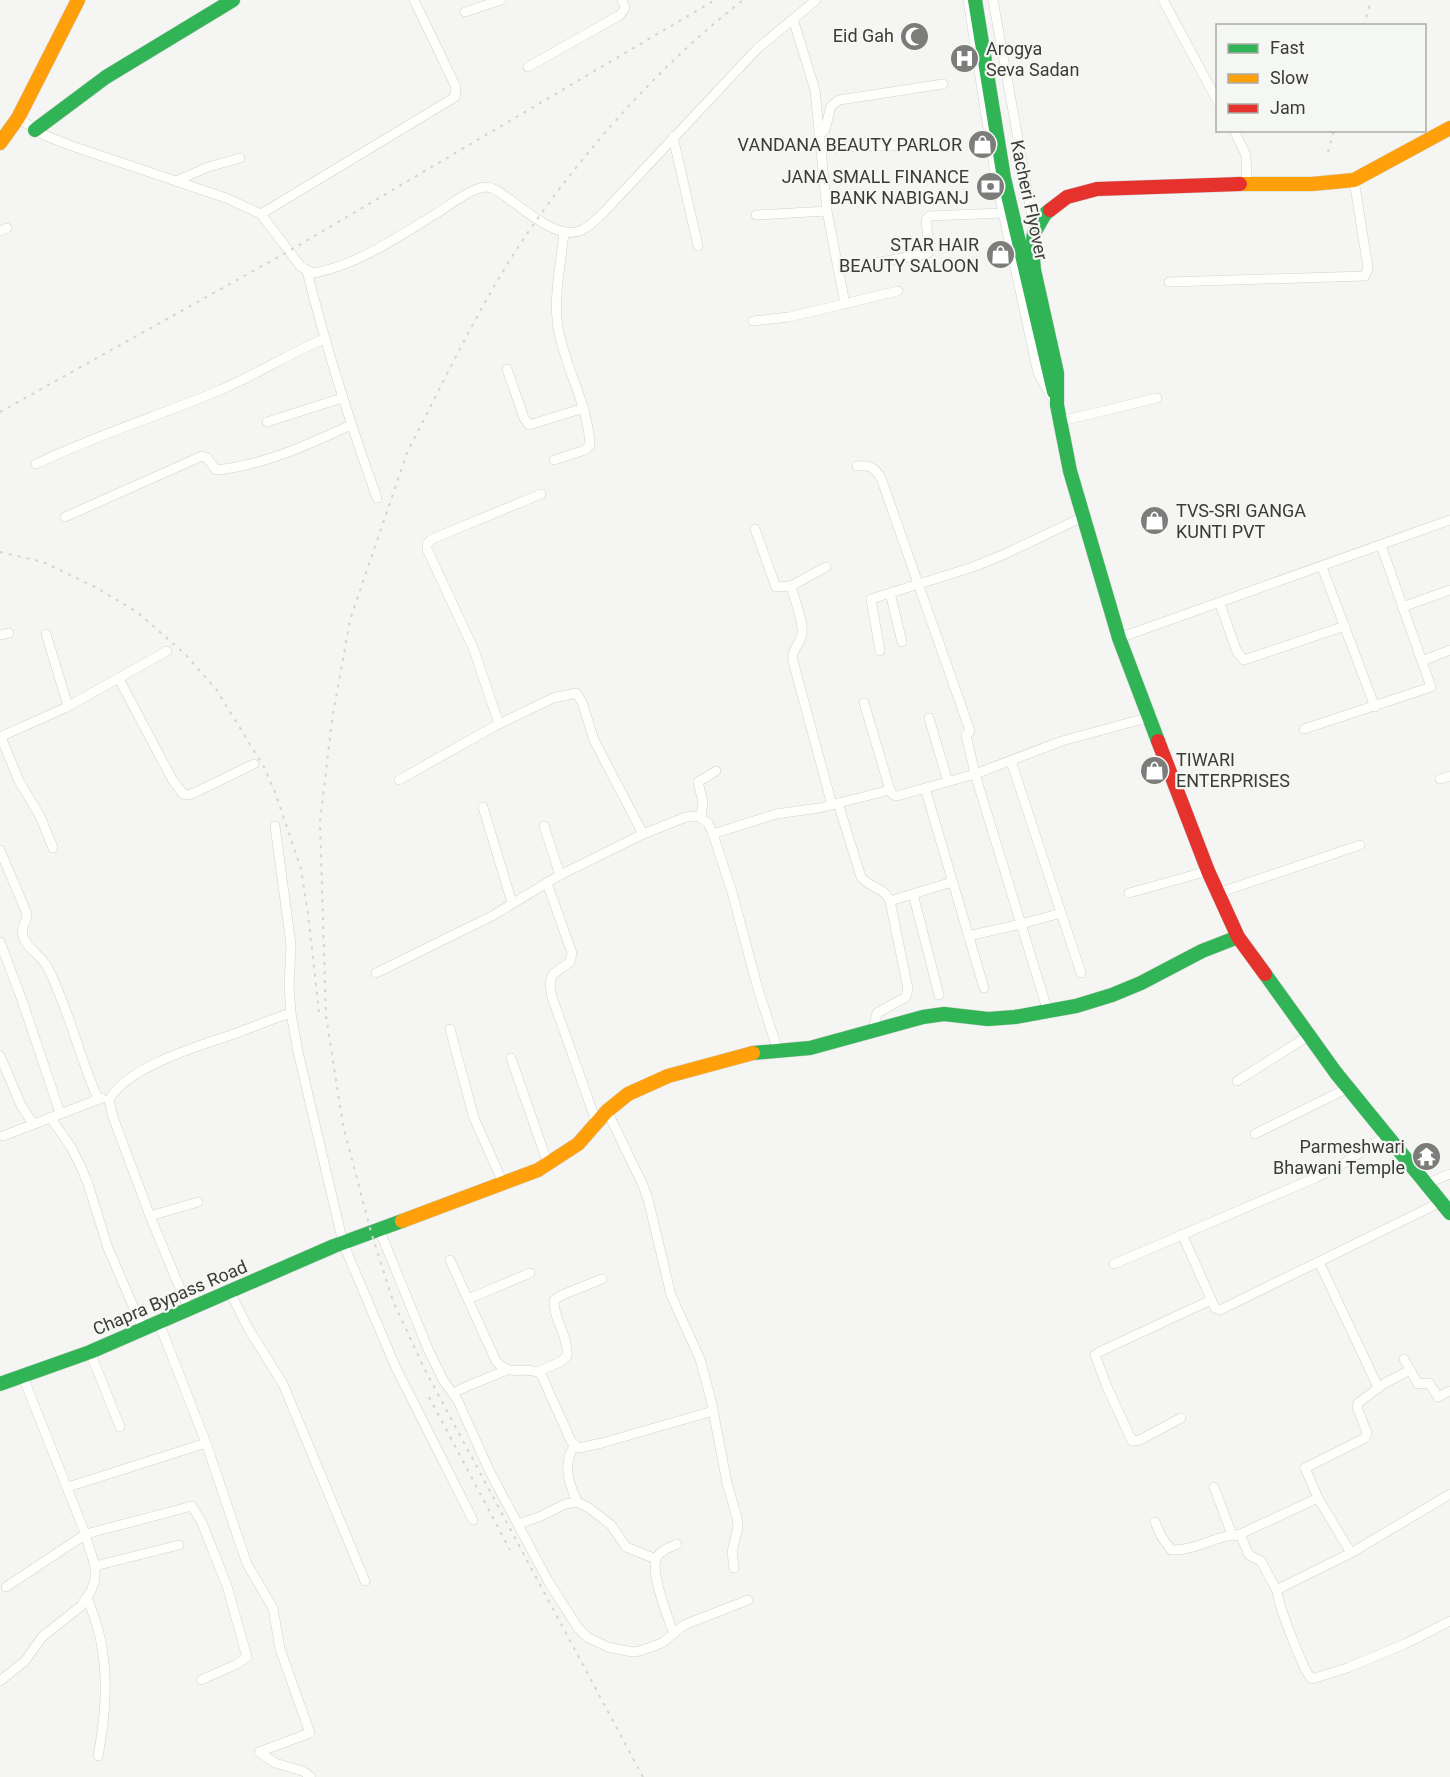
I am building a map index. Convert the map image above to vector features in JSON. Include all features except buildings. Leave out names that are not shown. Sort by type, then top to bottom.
[{"type":"main road","points":[[0,143],[18,118],[78,0]]},
{"type":"main road","points":[[34,130],[112,72],[233,0]]},
{"type":"main road","name":"Kacheri Flyover","points":[[975,0],[1004,178],[1057,405]]},
{"type":"main road","points":[[1446,1207],[1308,1036],[1238,937],[1208,871],[1119,638],[1070,471],[1057,405],[1057,373],[1034,270],[1032,248],[1034,233],[1045,214],[1067,197],[1089,190],[1312,184],[1354,180],[1450,128]]},
{"type":"main road","name":"Chapra Bypass Road","points":[[1,1380],[23,1377],[90,1352],[291,1264],[548,1164],[578,1144],[607,1111],[628,1094],[668,1076],[756,1052],[810,1048],[922,1017],[944,1014],[988,1019],[1048,1012],[1113,995],[1202,951],[1238,937]]},
{"type":"street","points":[[261,214],[455,97],[456,87],[414,0]]},
{"type":"street","points":[[465,12],[501,0]]},
{"type":"street","points":[[528,67],[623,13],[625,8],[622,0]]},
{"type":"street","points":[[18,118],[34,130],[72,146],[226,198],[261,214],[295,260],[307,271],[314,273],[351,261],[390,242],[484,187],[497,190],[537,219],[564,232],[582,230],[592,223],[757,49],[816,0]]},
{"type":"street","points":[[968,0],[1003,213],[1038,372],[1057,405]]},
{"type":"street","points":[[993,0],[1031,211],[1039,224]]},
{"type":"street","points":[[1162,0],[1216,98]]},
{"type":"street","points":[[793,19],[815,90],[827,211],[845,304]]},
{"type":"street","points":[[819,135],[825,130],[831,106],[839,100],[943,84]]},
{"type":"street","points":[[1235,132],[1246,155],[1247,184]]},
{"type":"street","points":[[673,137],[699,246]]},
{"type":"street","points":[[820,148],[913,145]]},
{"type":"street","points":[[176,181],[208,167],[240,158]]},
{"type":"street","points":[[1168,282],[1363,276],[1367,274],[1368,268],[1354,180]]},
{"type":"street","points":[[756,215],[827,211]]},
{"type":"street","points":[[838,270],[928,253],[926,220],[929,216],[1003,213]]},
{"type":"street","points":[[554,460],[589,447],[590,442],[584,408],[559,334],[556,310],[564,232]]},
{"type":"street","points":[[307,271],[342,398],[377,498]]},
{"type":"street","points":[[753,321],[789,317],[898,291]]},
{"type":"street","points":[[36,464],[75,446],[220,390],[324,339]]},
{"type":"street","points":[[507,369],[524,418],[529,425],[584,408]]},
{"type":"street","points":[[267,422],[342,398]]},
{"type":"street","points":[[1060,421],[1157,398]]},
{"type":"street","points":[[65,517],[202,456],[207,458],[216,470],[264,461],[302,448],[351,425]]},
{"type":"street","points":[[857,466],[873,467],[881,478],[919,585],[970,731],[966,735],[975,774],[1048,1012]]},
{"type":"street","points":[[499,724],[474,650],[427,549],[427,543],[541,494]]},
{"type":"street","points":[[880,651],[871,599],[919,585],[1005,554],[1083,517]]},
{"type":"street","points":[[1119,638],[1220,604],[1450,520]]},
{"type":"street","points":[[755,529],[774,585],[778,588],[791,586],[826,567]]},
{"type":"street","points":[[1304,729],[1430,689],[1432,685],[1381,545]]},
{"type":"street","points":[[1322,567],[1375,707]]},
{"type":"street","points":[[791,586],[802,627],[802,634],[792,652],[792,661],[835,804],[861,878],[884,891],[890,901],[908,993],[906,997],[878,1013],[873,1031]]},
{"type":"street","points":[[1402,607],[1450,590]]},
{"type":"street","points":[[890,593],[902,642]]},
{"type":"street","points":[[1220,604],[1236,652],[1244,660],[1345,626]]},
{"type":"street","points":[[46,634],[68,706]]},
{"type":"street","points":[[1422,661],[1450,650]]},
{"type":"street","points":[[53,848],[40,816],[19,781],[0,737],[68,706],[167,651]]},
{"type":"street","points":[[119,679],[155,748],[183,794],[194,793],[254,764]]},
{"type":"street","points":[[399,780],[499,724],[553,698],[576,693],[582,702],[594,740],[643,834]]},
{"type":"street","points":[[864,704],[890,790],[897,796],[975,774],[1070,739],[1150,717]]},
{"type":"street","points":[[929,718],[948,782]]},
{"type":"street","points":[[1011,760],[1081,973]]},
{"type":"street","points":[[701,817],[703,802],[698,782],[716,771]]},
{"type":"street","points":[[1440,779],[1450,776]]},
{"type":"street","points":[[926,788],[984,988]]},
{"type":"street","points":[[713,834],[776,814],[810,810],[890,790]]},
{"type":"street","points":[[483,807],[512,903]]},
{"type":"street","points":[[376,973],[492,916],[561,875],[643,834],[686,817],[701,817],[708,823],[713,834],[778,1051]]},
{"type":"street","points":[[275,826],[291,945],[289,986],[291,1013],[298,1052],[348,1241],[408,1396],[473,1520]]},
{"type":"street","points":[[544,826],[561,875]]},
{"type":"street","points":[[1218,893],[1360,845]]},
{"type":"street","points":[[0,849],[27,914],[22,928],[23,937],[27,945],[39,954],[48,967],[98,1099]]},
{"type":"street","points":[[1129,893],[1208,871]]},
{"type":"street","points":[[890,901],[952,882]]},
{"type":"street","points":[[547,883],[572,953],[570,962],[550,977],[552,997],[597,1124]]},
{"type":"street","points":[[913,894],[939,995]]},
{"type":"street","points":[[968,936],[1061,913]]},
{"type":"street","points":[[0,942],[60,1113]]},
{"type":"street","points":[[3,1136],[113,1094],[150,1066],[168,1057],[291,1013]]},
{"type":"street","points":[[450,1029],[474,1118],[503,1183]]},
{"type":"street","points":[[1237,1081],[1308,1036]]},
{"type":"street","points":[[0,1056],[21,1105],[33,1124]]},
{"type":"street","points":[[511,1058],[548,1164]]},
{"type":"street","points":[[1256,1134],[1348,1088]]},
{"type":"street","points":[[113,1094],[109,1100],[112,1117],[189,1310]]},
{"type":"street","points":[[607,1111],[642,1183],[648,1199],[670,1294],[697,1349],[737,1518],[738,1527],[732,1552],[734,1568]]},
{"type":"street","points":[[50,1117],[71,1147],[81,1167],[108,1248],[143,1329]]},
{"type":"street","points":[[1114,1264],[1315,1178],[1346,1162],[1387,1135]]},
{"type":"street","points":[[1426,1184],[1450,1174]]},
{"type":"street","points":[[150,1216],[198,1202]]},
{"type":"street","points":[[1182,1234],[1211,1300],[1215,1308],[1220,1310],[1319,1262],[1446,1207]]},
{"type":"street","points":[[379,1229],[443,1380],[453,1393],[489,1470],[564,1607],[587,1637],[608,1647],[632,1652],[662,1643],[684,1625],[748,1600]]},
{"type":"street","points":[[450,1260],[496,1361],[507,1370],[537,1372],[560,1362],[567,1356],[567,1348],[554,1308],[554,1300],[602,1280]]},
{"type":"street","points":[[1319,1262],[1378,1387]]},
{"type":"street","points":[[468,1299],[530,1273]]},
{"type":"street","points":[[230,1292],[248,1328],[283,1384],[365,1581]]},
{"type":"street","points":[[1181,1418],[1140,1440],[1132,1441],[1095,1355],[1211,1300]]},
{"type":"street","points":[[159,1323],[206,1443],[247,1564],[273,1608],[280,1649],[310,1733],[259,1752],[275,1763],[303,1771],[311,1777]]},
{"type":"street","points":[[90,1352],[120,1427]]},
{"type":"street","points":[[1404,1359],[1418,1384],[1429,1383],[1438,1397],[1450,1391]]},
{"type":"street","points":[[453,1393],[507,1370]]},
{"type":"street","points":[[1351,1553],[1318,1498],[1305,1468],[1366,1436],[1367,1431],[1357,1404],[1378,1387],[1410,1370]]},
{"type":"street","points":[[537,1372],[544,1378],[574,1446],[583,1449],[713,1411]]},
{"type":"street","points":[[0,1680],[25,1661],[42,1637],[81,1606],[95,1580],[95,1566],[86,1534],[23,1377]]},
{"type":"street","points":[[68,1487],[206,1443]]},
{"type":"street","points":[[574,1446],[570,1452],[567,1468],[569,1484],[576,1502]]},
{"type":"street","points":[[1214,1487],[1224,1515],[1249,1555],[1261,1561],[1277,1591],[1303,1664],[1308,1676],[1312,1679],[1347,1668],[1407,1643],[1450,1621]]},
{"type":"street","points":[[1277,1591],[1351,1553],[1450,1494]]},
{"type":"street","points":[[1155,1522],[1171,1550],[1194,1548],[1211,1540],[1237,1535],[1318,1498]]},
{"type":"street","points":[[518,1524],[530,1521],[565,1504],[576,1502],[589,1508],[611,1525],[626,1547],[656,1559]]},
{"type":"street","points":[[6,1587],[86,1534],[189,1505],[194,1507],[227,1586],[247,1657],[201,1680]]},
{"type":"street","points":[[673,1632],[660,1593],[655,1565],[656,1559],[667,1548],[677,1544]]},
{"type":"street","points":[[95,1566],[179,1545]]},
{"type":"street","points":[[87,1597],[104,1655],[103,1718],[98,1756]]},
{"type":"railway","points":[[0,412],[289,251],[715,0]]},
{"type":"railway","points":[[643,1777],[424,1368],[393,1301],[371,1232],[343,1125],[326,1016],[320,822],[332,720],[350,620],[408,450],[457,354],[520,244],[584,158],[659,74],[743,0]]},
{"type":"railway","points":[[1365,24],[1371,0]]},
{"type":"railway","points":[[1328,152],[1333,132]]},
{"type":"railway","points":[[0,552],[43,562],[95,587],[137,612],[185,654],[216,689],[264,767],[275,792],[301,869],[319,1012]]},
{"type":"railway","points":[[429,1397],[510,1550]]},
{"type":"traffic: fast","points":[[35,130],[106,77],[233,0]]},
{"type":"traffic: fast","points":[[975,0],[1004,178],[1054,392]]},
{"type":"traffic: fast","points":[[1050,210],[1045,214],[1034,233],[1032,248],[1034,270],[1057,373],[1057,405],[1070,471],[1119,638],[1158,741]]},
{"type":"traffic: fast","points":[[753,1053],[810,1048],[923,1017],[944,1014],[988,1019],[1015,1017],[1076,1006],[1141,983],[1202,951],[1238,937]]},
{"type":"traffic: fast","points":[[1265,974],[1336,1073],[1450,1213]]},
{"type":"traffic: fast","points":[[0,1384],[90,1352],[334,1246],[402,1221]]},
{"type":"traffic: slow","points":[[0,143],[18,118],[78,0]]},
{"type":"traffic: slow","points":[[1240,184],[1312,184],[1354,180],[1450,128]]},
{"type":"traffic: slow","points":[[402,1221],[538,1170],[578,1144],[607,1111],[628,1094],[668,1076],[753,1053]]},
{"type":"traffic: jam","points":[[1050,210],[1067,197],[1097,189],[1240,184]]},
{"type":"traffic: jam","points":[[1158,741],[1208,871],[1238,937],[1265,974]]},
{"type":"place","name":"Eid Gah","points":[[915,36]]},
{"type":"place","name":"Arogya Seva Sadan","points":[[965,59]]},
{"type":"place","name":"VANDANA BEAUTY PARLOR","points":[[983,145]]},
{"type":"place","name":"JANA SMALL FINANCE BANK NABIGANJ","points":[[990,187]]},
{"type":"place","name":"STAR HAIR BEAUTY SALOON","points":[[1000,255]]},
{"type":"place","name":"TVS-SRI GANGA KUNTI PVT","points":[[1155,521]]},
{"type":"place","name":"TIWARI ENTERPRISES","points":[[1155,770]]},
{"type":"place","name":"Parmeshwari Bhawani Temple","points":[[1426,1157]]}]
